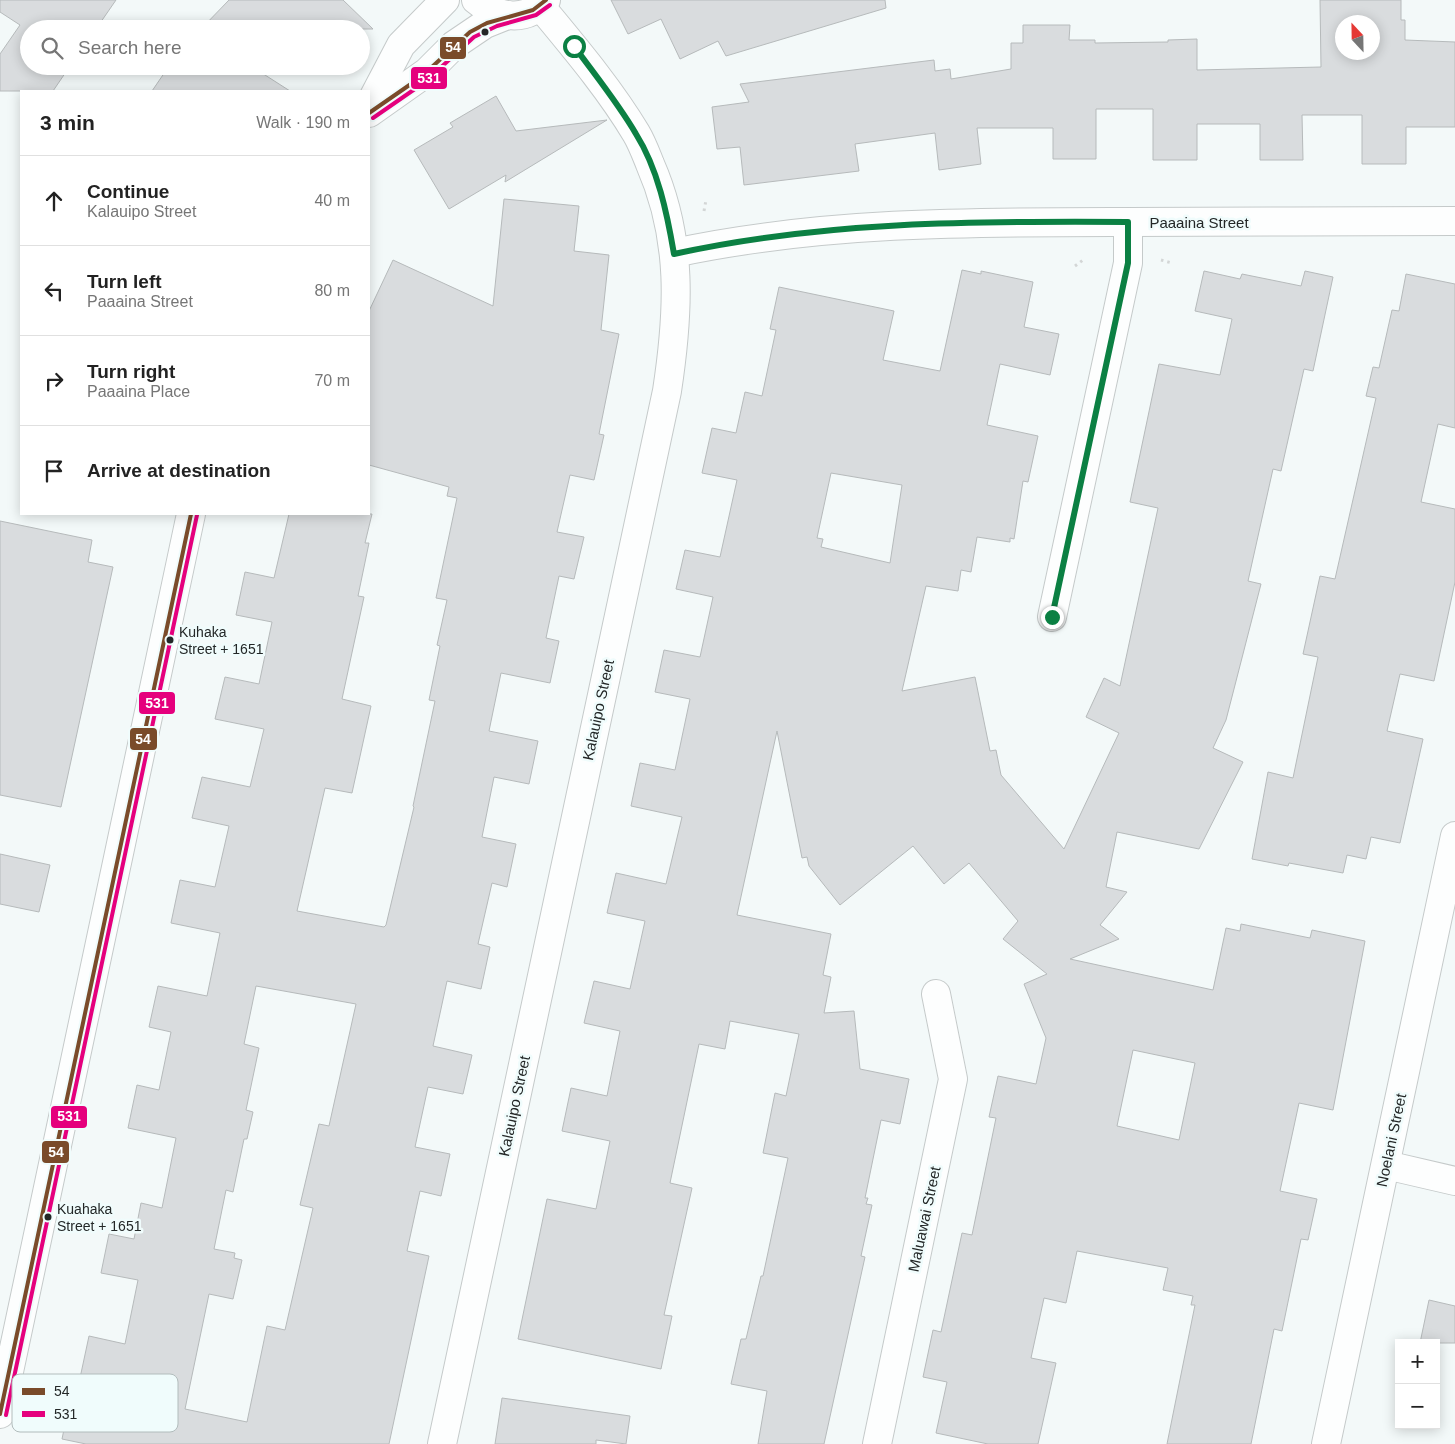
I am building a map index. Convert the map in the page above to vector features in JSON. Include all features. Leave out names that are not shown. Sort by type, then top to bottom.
[{"type":"street","points":[[370,104],[401,45],[445,0]]},
{"type":"street","points":[[476,0],[488,10],[506,16]]},
{"type":"street","points":[[370,112],[427,72],[454,45],[485,24],[506,16],[524,14],[544,3]]},
{"type":"street","name":"Kalauipo Street","points":[[442,1444],[667,391],[675,334],[674,254],[668,218],[656,177],[637,135],[544,3]]},
{"type":"street","name":"Paaaina Street","points":[[674,254],[718,244],[844,229],[979,221],[1455,221]]},
{"type":"street","points":[[1052,617],[1128,263],[1128,222]]},
{"type":"street","points":[[0,1414],[191,515]]},
{"type":"street","name":"Noelani Street","points":[[1326,1444],[1455,836]]},
{"type":"street","name":"Maluawai Street","points":[[877,1444],[953,1079],[936,994]]},
{"type":"street","points":[[1386,1165],[1455,1181]]},
{"type":"path","points":[[704,212],[706,200]]},
{"type":"path","points":[[1075,266],[1083,260]]},
{"type":"path","points":[[1160,260],[1172,263]]},
{"type":"building","points":[[0,0],[116,0],[102,20],[20,20],[20,25],[0,12]]},
{"type":"building","points":[[229,0],[343,0],[364,20],[210,20]]},
{"type":"building","points":[[611,0],[885,0],[886,8],[726,56],[718,41],[680,59],[661,19],[628,34]]},
{"type":"building","points":[[1320,0],[1401,0],[1401,20],[1405,20],[1405,40],[1455,42],[1455,127],[1406,127],[1406,164],[1362,164],[1362,115],[1302,115],[1303,160],[1260,160],[1260,124],[1197,124],[1197,160],[1153,160],[1153,109],[1096,109],[1096,159],[1053,159],[1053,128],[977,128],[981,164],[939,170],[935,133],[855,144],[859,171],[744,185],[740,147],[717,149],[712,107],[749,102],[740,84],[934,60],[935,71],[950,69],[951,79],[1011,69],[1011,43],[1023,43],[1023,25],[1070,25],[1069,40],[1095,40],[1095,43],[1168,42],[1168,40],[1197,39],[1197,70],[1321,67]]},
{"type":"building","points":[[20,25],[20,75],[64,75],[54,90],[0,91],[0,54]]},
{"type":"building","points":[[163,75],[265,75],[288,90],[153,90]]},
{"type":"building","points":[[496,96],[516,131],[607,120],[505,182],[506,175],[449,209],[414,150],[453,127],[450,123]]},
{"type":"building","points":[[504,199],[579,206],[574,251],[609,255],[601,330],[619,334],[599,434],[604,435],[594,480],[570,475],[557,532],[584,537],[574,579],[559,576],[546,638],[559,641],[550,683],[501,673],[489,731],[538,741],[529,784],[494,777],[482,837],[516,844],[507,887],[492,883],[478,944],[490,947],[481,989],[447,981],[433,1046],[472,1055],[463,1094],[428,1087],[415,1147],[450,1154],[441,1196],[420,1191],[407,1251],[429,1256],[389,1444],[86,1444],[62,1439],[63,1432],[178,1432],[178,1374],[81,1374],[89,1336],[125,1344],[138,1280],[101,1273],[109,1234],[134,1239],[141,1203],[162,1208],[176,1138],[128,1128],[137,1085],[159,1090],[171,1032],[149,1027],[158,986],[207,996],[220,933],[171,923],[180,880],[215,887],[229,826],[192,818],[202,777],[250,787],[264,729],[215,719],[225,677],[259,684],[272,622],[236,615],[245,572],[274,578],[289,515],[372,514],[365,543],[369,543],[358,596],[364,597],[342,699],[371,706],[352,793],[325,788],[297,911],[384,927],[386,925],[414,807],[435,701],[429,700],[440,646],[437,645],[447,600],[436,598],[457,498],[447,496],[449,487],[370,465],[370,309],[393,260],[493,306]],"holes":[[[256,986],[356,1004],[329,1126],[319,1124],[300,1205],[313,1208],[285,1330],[267,1326],[247,1422],[185,1409],[209,1294],[233,1299],[242,1260],[234,1258],[235,1253],[214,1249],[226,1190],[233,1192],[244,1139],[247,1139],[253,1112],[246,1110],[259,1048],[244,1044]]]},
{"type":"building","points":[[962,270],[981,274],[981,271],[1033,282],[1024,327],[1059,334],[1050,375],[1000,364],[987,425],[1038,436],[1028,482],[1023,481],[1014,539],[1010,538],[1010,542],[977,537],[971,572],[961,570],[958,591],[926,586],[902,691],[975,677],[990,751],[996,750],[1001,775],[1064,849],[1119,733],[1086,717],[1104,678],[1120,686],[1158,508],[1130,502],[1159,364],[1220,375],[1232,319],[1195,311],[1204,271],[1240,279],[1242,274],[1301,286],[1305,271],[1333,277],[1313,371],[1304,369],[1281,471],[1273,469],[1248,581],[1261,584],[1226,720],[1213,748],[1243,762],[1199,849],[1117,832],[1106,887],[1127,892],[1100,925],[1119,939],[1070,959],[1213,990],[1226,928],[1240,931],[1241,924],[1310,938],[1312,930],[1365,941],[1333,1110],[1299,1103],[1280,1191],[1317,1199],[1308,1240],[1301,1239],[1282,1331],[1274,1329],[1251,1444],[1167,1444],[1195,1305],[1191,1305],[1193,1296],[1163,1290],[1168,1268],[1077,1251],[1066,1303],[1044,1298],[1031,1358],[1056,1363],[1038,1444],[988,1444],[936,1433],[947,1382],[923,1377],[933,1330],[941,1332],[962,1233],[972,1235],[996,1118],[989,1117],[998,1076],[1036,1084],[1046,1038],[1024,984],[1047,974],[1003,939],[1018,921],[969,863],[944,884],[913,846],[840,905],[809,866],[807,857],[802,858],[777,731],[737,915],[831,934],[823,975],[831,977],[824,1013],[854,1011],[860,1069],[909,1079],[900,1124],[881,1120],[865,1198],[868,1198],[866,1204],[872,1205],[861,1256],[865,1257],[824,1444],[758,1444],[767,1391],[731,1384],[741,1339],[746,1339],[761,1276],[763,1276],[788,1158],[763,1153],[775,1093],[786,1096],[799,1034],[730,1021],[725,1049],[699,1044],[670,1183],[692,1188],[664,1315],[672,1316],[661,1369],[518,1339],[547,1199],[596,1209],[610,1141],[562,1131],[571,1088],[607,1096],[620,1031],[584,1023],[594,981],[630,989],[645,921],[607,913],[616,873],[666,884],[682,817],[631,806],[640,763],[675,770],[690,699],[655,692],[664,650],[700,657],[713,597],[676,589],[685,550],[720,557],[737,480],[702,473],[712,428],[736,433],[745,392],[762,396],[776,330],[770,329],[779,287],[894,311],[883,360],[940,371]],"holes":[[[831,473],[902,485],[890,563],[821,547],[823,539],[817,538]],[[1133,1050],[1195,1063],[1179,1140],[1117,1126]]]},
{"type":"building","points":[[1406,274],[1455,284],[1455,428],[1438,424],[1421,502],[1455,509],[1455,582],[1434,681],[1400,674],[1387,731],[1423,739],[1400,843],[1371,837],[1366,859],[1347,855],[1343,873],[1289,863],[1288,866],[1252,859],[1268,772],[1293,778],[1318,657],[1303,654],[1320,576],[1335,579],[1376,398],[1366,396],[1373,367],[1379,368],[1392,310],[1399,311]]},
{"type":"building","points":[[0,521],[92,540],[88,562],[113,567],[61,807],[0,795]]},
{"type":"building","points":[[0,854],[50,865],[39,912],[0,904]]},
{"type":"building","points":[[1429,1300],[1455,1306],[1455,1343],[1440,1343],[1440,1339],[1421,1339]]},
{"type":"building","points":[[502,1398],[630,1416],[626,1444],[596,1440],[596,1444],[495,1444]]},
{"type":"transit line","name":"54","points":[[370,112],[421,77],[470,32],[487,23],[533,10],[546,0]]},
{"type":"transit line","name":"531","points":[[373,118],[425,82],[474,37],[497,26],[536,15],[550,5]]},
{"type":"transit line","name":"54","points":[[0,1414],[191,515]]},
{"type":"transit line","name":"531","points":[[15,1374],[197,515]]},
{"type":"transit line","name":"531","points":[[6,1415],[12,1387]]},
{"type":"place","name":"Kuhaka Street + 1651","points":[[170,640]]},
{"type":"place","name":"Kuahaka Street + 1651","points":[[48,1217]]},
{"type":"route","points":[[574,46],[637,135],[656,177],[668,218],[674,254],[718,244],[844,229],[979,221],[1128,222],[1128,263],[1052,617]]}]
